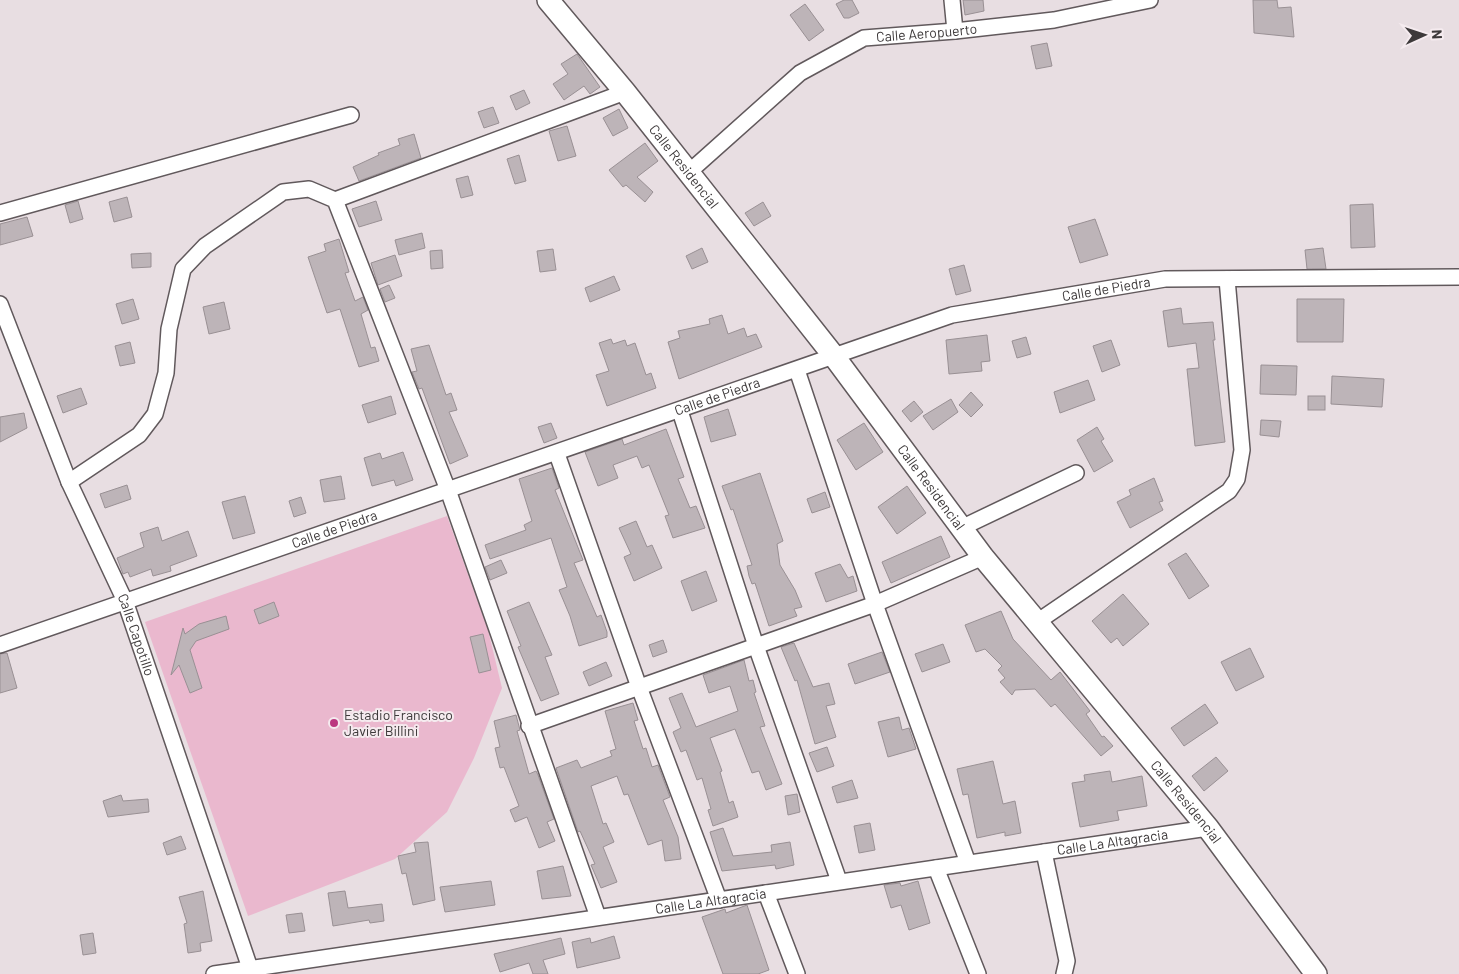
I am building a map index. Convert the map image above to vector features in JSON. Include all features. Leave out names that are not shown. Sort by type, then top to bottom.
[{"type":"main road","name":"Calle Residencial","points":[[548,0],[625,92],[832,355],[983,557],[1208,828],[1316,974]]},
{"type":"street","points":[[952,0],[955,32]]},
{"type":"street","name":"Calle Aeropuerto","points":[[688,173],[800,73],[864,38],[955,32],[1054,20],[1089,6],[1150,0]]},
{"type":"street","points":[[69,482],[139,435],[155,414],[166,373],[169,329],[183,269],[204,246],[283,192],[309,189],[336,200],[625,92]]},
{"type":"street","points":[[0,213],[351,115]]},
{"type":"street","points":[[336,200],[448,490],[529,726],[598,917]]},
{"type":"street","name":"Calle de Piedra","points":[[0,645],[557,454],[797,370],[832,355],[952,315],[1164,279],[1459,277]]},
{"type":"street","points":[[1037,622],[1229,491],[1238,479],[1242,450],[1227,278]]},
{"type":"street","name":"Calle Capotillo","points":[[0,304],[69,482],[126,601],[251,971]]},
{"type":"street","points":[[797,370],[875,604],[968,863]]},
{"type":"street","points":[[680,411],[756,646],[839,881]]},
{"type":"street","points":[[557,454],[639,687],[719,900]]},
{"type":"street","points":[[961,528],[1076,473]]},
{"type":"street","points":[[529,726],[875,604],[983,557]]},
{"type":"street","name":"Calle La Altagracia","points":[[214,974],[251,971],[598,917],[1208,828]]},
{"type":"street","points":[[1044,852],[1067,961],[1064,974]]},
{"type":"street","points":[[936,868],[978,974]]},
{"type":"street","points":[[766,893],[797,974]]},
{"type":"shaded area","name":"Estadio Francisco Javier Billini","points":[[447,516],[488,630],[502,688],[474,758],[447,812],[395,859],[248,916],[145,622]]},
{"type":"building","points":[[844,0],[852,0],[859,13],[849,18],[844,18],[836,4]]},
{"type":"building","points":[[963,0],[983,0],[984,11],[965,15]]},
{"type":"building","points":[[1253,0],[1277,0],[1278,8],[1291,7],[1294,37],[1254,33]]},
{"type":"building","points":[[805,4],[824,30],[809,41],[790,15]]},
{"type":"building","points":[[1047,43],[1052,66],[1036,69],[1031,46]]},
{"type":"building","points":[[577,54],[600,87],[590,94],[584,86],[564,100],[553,84],[568,74],[561,64]]},
{"type":"building","points":[[524,90],[530,103],[516,110],[510,96]]},
{"type":"building","points":[[493,107],[499,123],[484,128],[478,112]]},
{"type":"building","points":[[619,109],[628,128],[613,136],[603,118]]},
{"type":"building","points":[[567,126],[576,156],[558,161],[549,131]]},
{"type":"building","points":[[414,134],[421,158],[359,181],[353,167],[379,155],[378,153],[400,145],[398,139]]},
{"type":"building","points":[[645,143],[658,161],[637,177],[653,192],[645,202],[626,185],[623,187],[609,170]]},
{"type":"building","points":[[519,155],[526,181],[515,184],[507,159]]},
{"type":"building","points":[[468,176],[473,195],[461,198],[456,179]]},
{"type":"building","points":[[127,197],[132,217],[114,222],[109,202]]},
{"type":"building","points":[[78,201],[83,219],[70,223],[65,205]]},
{"type":"building","points":[[376,201],[382,220],[359,227],[352,209]]},
{"type":"building","points":[[763,202],[771,216],[754,226],[745,213]]},
{"type":"building","points":[[1373,204],[1375,247],[1351,248],[1350,205]]},
{"type":"building","points":[[27,217],[33,236],[0,245],[0,224]]},
{"type":"building","points":[[1095,219],[1108,255],[1080,263],[1068,227]]},
{"type":"building","points":[[422,233],[425,248],[399,255],[395,240]]},
{"type":"building","points":[[339,239],[349,272],[345,273],[355,301],[363,297],[368,310],[361,314],[371,348],[375,347],[379,361],[359,367],[340,309],[327,313],[308,257],[326,251],[324,244]]},
{"type":"building","points":[[702,248],[708,262],[692,269],[686,256]]},
{"type":"building","points":[[1323,248],[1326,269],[1307,269],[1305,250]]},
{"type":"building","points":[[553,249],[556,270],[540,272],[537,251]]},
{"type":"building","points":[[442,250],[443,268],[431,269],[430,251]]},
{"type":"building","points":[[151,253],[151,267],[132,268],[131,254]]},
{"type":"building","points":[[395,255],[402,276],[378,285],[371,263]]},
{"type":"building","points":[[964,265],[971,291],[956,295],[949,269]]},
{"type":"building","points":[[614,276],[620,290],[590,302],[585,288]]},
{"type":"building","points":[[389,285],[395,298],[385,302],[380,289]]},
{"type":"building","points":[[133,299],[139,319],[122,324],[116,304]]},
{"type":"building","points":[[1297,299],[1344,299],[1343,342],[1297,342]]},
{"type":"building","points":[[224,302],[230,329],[209,334],[203,307]]},
{"type":"building","points":[[1181,308],[1183,324],[1213,322],[1215,340],[1213,340],[1225,442],[1195,446],[1187,369],[1199,368],[1196,343],[1168,347],[1163,311]]},
{"type":"building","points":[[722,315],[728,334],[744,328],[747,337],[756,334],[762,347],[679,379],[668,342],[680,338],[678,331],[710,324],[709,319]]},
{"type":"building","points":[[987,335],[990,361],[981,362],[982,371],[949,374],[946,340]]},
{"type":"building","points":[[1026,337],[1031,354],[1017,358],[1012,341]]},
{"type":"building","points":[[611,339],[613,344],[625,340],[627,346],[635,343],[646,375],[651,373],[656,388],[607,406],[596,375],[609,371],[599,343]]},
{"type":"building","points":[[1111,340],[1120,365],[1102,372],[1093,346]]},
{"type":"building","points":[[130,342],[135,363],[120,366],[115,346]]},
{"type":"building","points":[[429,345],[446,395],[451,393],[457,410],[449,412],[468,456],[450,464],[422,388],[419,389],[412,372],[417,371],[411,349]]},
{"type":"building","points":[[1261,365],[1297,366],[1296,395],[1260,394]]},
{"type":"building","points":[[1332,376],[1384,379],[1382,407],[1331,404]]},
{"type":"building","points":[[1088,380],[1095,400],[1060,413],[1054,392]]},
{"type":"building","points":[[81,388],[87,404],[63,413],[57,396]]},
{"type":"building","points":[[971,392],[983,405],[971,417],[959,405]]},
{"type":"building","points":[[391,396],[396,414],[368,423],[362,405]]},
{"type":"building","points":[[1308,396],[1325,396],[1325,410],[1308,410]]},
{"type":"building","points":[[951,399],[958,412],[933,430],[923,416]]},
{"type":"building","points":[[914,401],[923,412],[911,422],[902,411]]},
{"type":"building","points":[[728,409],[736,435],[711,442],[704,417]]},
{"type":"building","points":[[24,413],[27,428],[0,442],[0,417]]},
{"type":"building","points":[[1261,420],[1281,421],[1279,437],[1260,435]]},
{"type":"building","points":[[551,423],[557,438],[544,443],[538,427]]},
{"type":"building","points":[[864,423],[883,452],[856,470],[837,440]]},
{"type":"building","points":[[1097,427],[1104,439],[1101,441],[1113,461],[1094,472],[1077,440]]},
{"type":"building","points":[[666,429],[684,477],[678,479],[690,508],[696,506],[705,528],[673,538],[665,516],[669,515],[649,465],[642,468],[637,456],[613,465],[618,478],[598,486],[585,452],[622,439],[624,445]]},
{"type":"building","points":[[403,452],[413,480],[396,486],[394,480],[372,486],[364,458],[380,453],[382,459]]},
{"type":"building","points":[[552,468],[559,488],[555,490],[583,560],[574,563],[597,617],[601,615],[607,632],[607,637],[579,646],[570,616],[559,590],[567,587],[551,538],[490,559],[485,545],[526,530],[524,525],[532,521],[519,479]]},
{"type":"building","points":[[760,473],[783,541],[777,544],[780,565],[795,590],[802,607],[794,609],[797,616],[769,626],[755,583],[752,584],[749,576],[747,566],[752,565],[733,509],[731,510],[722,486]]},
{"type":"building","points":[[341,476],[345,499],[324,502],[320,480]]},
{"type":"building","points":[[1154,478],[1163,501],[1159,502],[1163,510],[1130,528],[1117,502],[1131,495],[1129,490]]},
{"type":"building","points":[[127,485],[131,499],[105,508],[100,494]]},
{"type":"building","points":[[907,486],[926,513],[897,534],[878,507]]},
{"type":"building","points":[[825,492],[830,507],[812,513],[807,499]]},
{"type":"building","points":[[245,496],[255,533],[233,539],[222,502]]},
{"type":"building","points":[[301,497],[306,513],[294,517],[289,501]]},
{"type":"building","points":[[636,521],[647,547],[652,545],[662,568],[634,581],[624,557],[631,554],[619,528]]},
{"type":"building","points":[[158,527],[162,541],[188,531],[197,556],[170,566],[171,571],[153,576],[151,569],[130,577],[128,572],[123,574],[117,558],[144,547],[140,533]]},
{"type":"building","points":[[941,536],[950,557],[891,583],[882,562]]},
{"type":"building","points":[[1186,553],[1209,586],[1189,599],[1168,564]]},
{"type":"building","points":[[501,560],[507,573],[490,580],[485,567]]},
{"type":"building","points":[[840,564],[848,578],[853,576],[857,591],[826,602],[815,573]]},
{"type":"building","points":[[706,571],[717,601],[692,611],[681,581]]},
{"type":"building","points":[[1123,594],[1149,624],[1123,646],[1117,638],[1111,643],[1092,621]]},
{"type":"building","points":[[274,602],[279,616],[259,624],[254,610]]},
{"type":"building","points":[[529,602],[552,655],[545,657],[559,694],[541,701],[518,647],[521,646],[507,611]]},
{"type":"building","points":[[1001,611],[1013,639],[1051,680],[1060,672],[1090,711],[1086,714],[1102,737],[1104,736],[1113,746],[1101,756],[1055,704],[1051,707],[1035,689],[1015,690],[1012,695],[1000,682],[1005,678],[998,670],[1002,666],[985,649],[976,652],[965,625]]},
{"type":"building","points":[[226,616],[229,629],[196,641],[190,650],[202,688],[190,693],[179,665],[171,675],[183,628],[185,634],[199,624]]},
{"type":"building","points":[[483,634],[491,670],[479,673],[470,637]]},
{"type":"building","points":[[663,640],[667,652],[653,657],[649,645]]},
{"type":"building","points":[[794,643],[813,687],[829,683],[835,704],[826,706],[836,737],[815,744],[797,680],[795,681],[781,647]]},
{"type":"building","points":[[943,644],[950,662],[922,672],[915,654]]},
{"type":"building","points":[[1250,648],[1264,677],[1236,691],[1221,662]]},
{"type":"building","points":[[882,652],[890,672],[855,684],[848,664]]},
{"type":"building","points":[[7,653],[17,688],[0,693],[0,654]]},
{"type":"building","points":[[744,660],[749,681],[753,680],[756,692],[754,693],[765,726],[760,727],[782,784],[766,790],[759,771],[752,773],[735,729],[710,738],[722,771],[720,772],[729,803],[733,801],[738,817],[713,826],[708,810],[711,809],[702,778],[697,780],[686,750],[681,752],[673,732],[681,728],[669,698],[682,693],[696,727],[738,711],[730,686],[709,693],[703,675]]},
{"type":"building","points":[[606,662],[612,676],[589,686],[583,672]]},
{"type":"building","points":[[633,703],[638,720],[634,721],[643,749],[646,748],[652,767],[658,765],[670,797],[663,800],[678,837],[681,859],[665,861],[662,840],[648,845],[628,794],[624,795],[617,776],[591,786],[603,824],[606,823],[614,842],[603,847],[617,882],[601,888],[591,865],[595,864],[580,831],[578,832],[556,768],[577,760],[581,768],[612,756],[610,751],[616,749],[605,711]]},
{"type":"building","points":[[1205,704],[1218,723],[1184,746],[1171,728]]},
{"type":"building","points":[[516,715],[520,730],[517,731],[529,774],[536,771],[554,819],[547,822],[555,841],[539,848],[527,817],[515,822],[510,810],[519,806],[504,767],[500,768],[495,748],[500,747],[494,721]]},
{"type":"building","points":[[899,717],[902,730],[909,728],[916,749],[888,757],[878,722]]},
{"type":"building","points":[[827,747],[834,766],[817,772],[809,753]]},
{"type":"building","points":[[1216,757],[1228,771],[1204,791],[1192,776]]},
{"type":"building","points":[[993,761],[1003,804],[1015,801],[1021,833],[1005,836],[1005,832],[977,838],[968,794],[963,795],[957,769]]},
{"type":"building","points":[[1110,771],[1112,782],[1142,776],[1147,806],[1117,811],[1119,820],[1080,827],[1072,783],[1085,781],[1084,775]]},
{"type":"building","points":[[852,780],[858,798],[837,803],[832,787]]},
{"type":"building","points":[[797,794],[800,812],[788,815],[785,796]]},
{"type":"building","points":[[121,795],[123,801],[148,799],[149,812],[108,817],[103,801]]},
{"type":"building","points":[[870,823],[875,850],[859,853],[854,826]]},
{"type":"building","points":[[723,828],[733,856],[772,852],[771,845],[790,842],[794,865],[776,869],[775,865],[722,871],[710,832]]},
{"type":"building","points":[[181,836],[186,849],[167,855],[163,843]]},
{"type":"building","points":[[428,842],[435,900],[413,905],[406,873],[402,874],[398,856],[416,852],[414,843]]},
{"type":"building","points":[[563,866],[571,896],[542,899],[537,871]]},
{"type":"building","points":[[491,881],[495,905],[445,912],[440,887]]},
{"type":"building","points":[[918,881],[930,923],[909,930],[901,905],[891,908],[884,885],[900,883],[901,886]]},
{"type":"building","points":[[203,891],[212,941],[200,943],[201,951],[188,953],[184,924],[187,923],[179,897]]},
{"type":"building","points":[[345,891],[348,908],[382,904],[384,921],[370,923],[369,920],[333,926],[328,893]]},
{"type":"building","points":[[747,905],[769,970],[758,974],[723,974],[702,917],[725,909],[726,913]]},
{"type":"building","points":[[302,913],[305,931],[289,933],[286,915]]},
{"type":"building","points":[[93,933],[96,953],[83,955],[80,935]]},
{"type":"building","points":[[614,936],[620,958],[577,968],[572,942],[590,938],[591,943]]},
{"type":"building","points":[[561,938],[565,954],[543,960],[548,974],[533,974],[529,963],[500,972],[494,954]]},
{"type":"place","name":"Estadio Francisco Javier Billini","points":[[334,723]]}]
